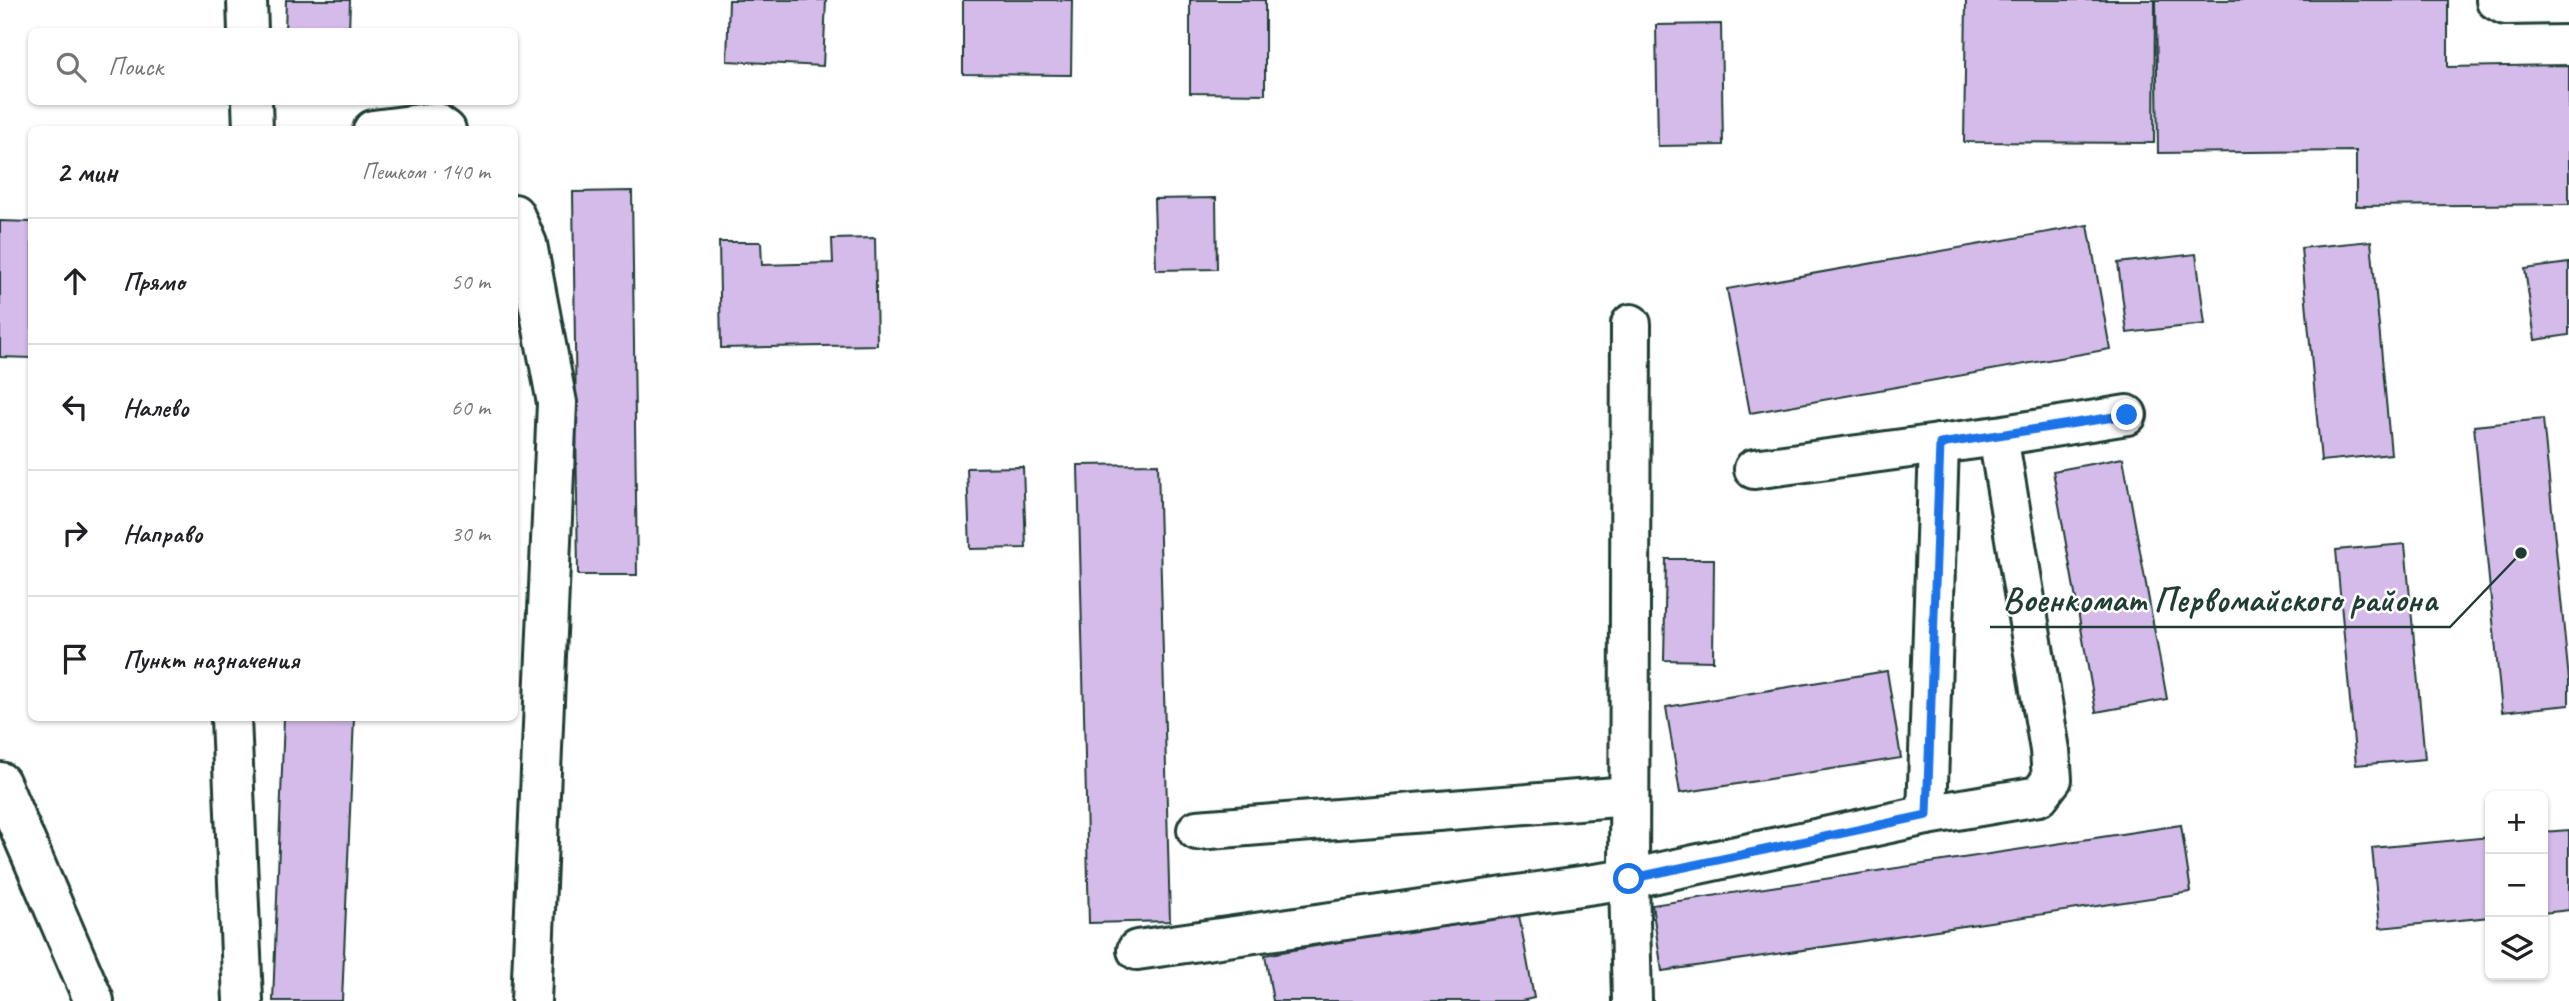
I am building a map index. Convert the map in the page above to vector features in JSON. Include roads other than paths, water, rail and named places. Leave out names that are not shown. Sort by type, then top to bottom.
[{"type":"street","points":[[247,0],[248,28]]},
{"type":"street","points":[[2496,0],[2505,5],[2569,4]]},
{"type":"street","points":[[251,105],[253,126]]},
{"type":"street","points":[[404,126],[435,122],[440,126]]},
{"type":"street","points":[[518,223],[527,244],[557,403],[531,1001]]},
{"type":"street","points":[[1631,324],[1629,879],[1632,1001]]},
{"type":"street","points":[[1754,469],[1998,436],[2127,415]]},
{"type":"street","points":[[1138,950],[1629,879],[1927,815],[2039,796],[2052,779],[2050,750],[1998,436]]},
{"type":"street","points":[[1927,815],[1940,444]]},
{"type":"street","points":[[231,721],[243,1001]]},
{"type":"street","points":[[0,782],[94,1001]]},
{"type":"street","points":[[1197,830],[1629,796]]},
{"type":"place","name":"Военкомат Первомайского района","points":[[2521,553]]}]
